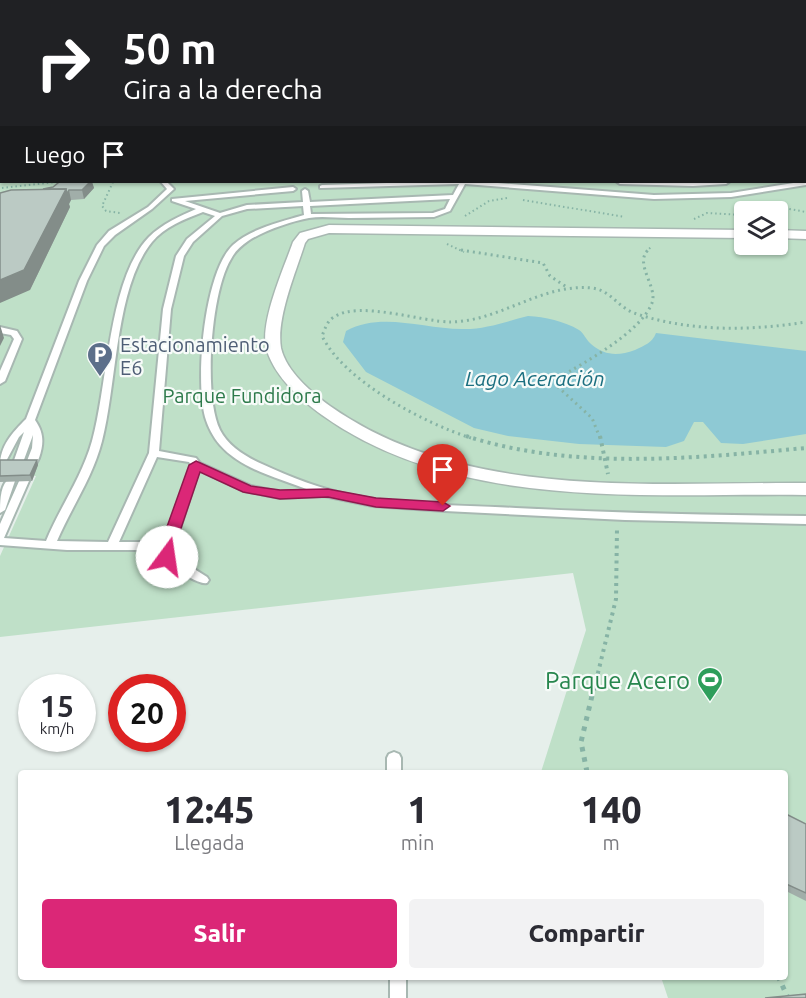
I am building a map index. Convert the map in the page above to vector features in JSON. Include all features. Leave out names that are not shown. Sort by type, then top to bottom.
[{"type":"street","points":[[734,234],[329,229],[304,236],[295,254],[273,327],[274,350],[289,376],[312,401],[348,426],[389,446],[440,464],[500,477],[566,487],[806,489]]},
{"type":"street","points":[[788,234],[806,235]]},
{"type":"lane","points":[[16,466],[28,437],[30,420],[83,281],[101,245],[112,233],[150,208],[171,189],[165,183]]},
{"type":"lane","points":[[287,183],[288,187],[293,189]]},
{"type":"lane","points":[[150,208],[174,200],[293,189],[305,191],[324,184],[394,183]]},
{"type":"lane","points":[[462,183],[448,210],[434,216],[308,216],[256,233],[238,243],[226,256],[210,325],[206,405],[211,422],[222,441],[253,466],[328,493],[376,502],[618,518],[806,520]]},
{"type":"lane","points":[[527,183],[654,197],[731,195],[806,183]]},
{"type":"lane","points":[[723,183],[731,195]]},
{"type":"lane","points":[[305,191],[308,216]]},
{"type":"lane","points":[[112,545],[154,453],[167,309],[180,256],[189,241],[220,215],[247,207],[454,197]]},
{"type":"lane","points":[[174,200],[220,215]]},
{"type":"lane","points":[[50,545],[97,441],[110,365],[133,265],[149,241],[161,230],[201,210]]},
{"type":"lane","points":[[0,330],[14,333],[18,339],[0,381]]},
{"type":"lane","points":[[0,462],[15,436],[30,420]]},
{"type":"lane","points":[[30,420],[39,432],[30,465]]},
{"type":"lane","points":[[154,453],[192,460],[196,465],[248,489],[280,495],[328,493]]},
{"type":"lane","points":[[196,465],[168,546],[167,557],[203,580]]},
{"type":"lane","points":[[24,481],[0,539],[50,545],[168,546]]},
{"type":"lane","points":[[0,510],[10,482]]},
{"type":"lane","points":[[398,980],[398,998]]},
{"type":"path","points":[[5,195],[1,188],[52,183]]},
{"type":"path","points":[[113,183],[102,206],[106,211],[138,216]]},
{"type":"path","points":[[41,190],[45,185]]},
{"type":"path","points":[[510,198],[489,201],[443,230],[443,239],[455,249],[543,263],[550,272],[550,276],[568,289]]},
{"type":"path","points":[[520,199],[628,218]]},
{"type":"path","points":[[788,209],[806,212]]},
{"type":"path","points":[[692,220],[706,213],[734,214]]},
{"type":"path","points":[[611,487],[598,427],[592,418],[557,386],[558,378],[616,340],[643,316],[652,304],[653,294],[642,264],[644,254],[670,233]]},
{"type":"path","points":[[806,322],[738,330],[643,316],[619,305],[606,292],[596,288],[568,289],[546,294],[474,321],[449,322],[356,312],[337,315],[326,324],[322,336],[327,351],[361,381],[434,426],[475,440],[509,448],[603,455],[690,458],[806,448]]},
{"type":"path","points":[[587,770],[581,742],[616,599],[618,518]]},
{"type":"path","points":[[780,980],[788,998]]},
{"type":"green space","name":"Parque Fundidora","points":[[0,183],[806,183],[806,998],[668,998],[662,980],[788,980],[788,770],[542,770],[586,630],[573,573],[0,637],[0,556],[36,476],[0,476]]},
{"type":"water","name":"Lago Aceración","points":[[528,316],[567,324],[581,331],[596,348],[612,354],[635,350],[650,341],[656,333],[806,351],[806,434],[743,444],[721,443],[703,422],[694,422],[684,441],[666,447],[579,444],[508,436],[474,428],[366,372],[343,342],[346,331],[375,322],[473,329]]},
{"type":"building","points":[[58,183],[89,183],[82,190],[69,190],[67,194],[66,189],[43,189],[53,187]]},
{"type":"building","points":[[66,189],[24,270],[0,280],[0,193],[11,190]]},
{"type":"building","points":[[0,460],[37,460],[30,475],[0,476]]},
{"type":"building","points":[[788,815],[806,824],[806,893],[788,885]]},
{"type":"building","points":[[806,994],[806,998],[765,998]]},
{"type":"place","name":"Estacionamiento E6","points":[[100,378]]},
{"type":"place","name":"Parque Acero","points":[[710,703]]},
{"type":"route","points":[[167,557],[166,552],[196,465],[248,489],[280,495],[328,493],[376,502],[443,506]]}]
